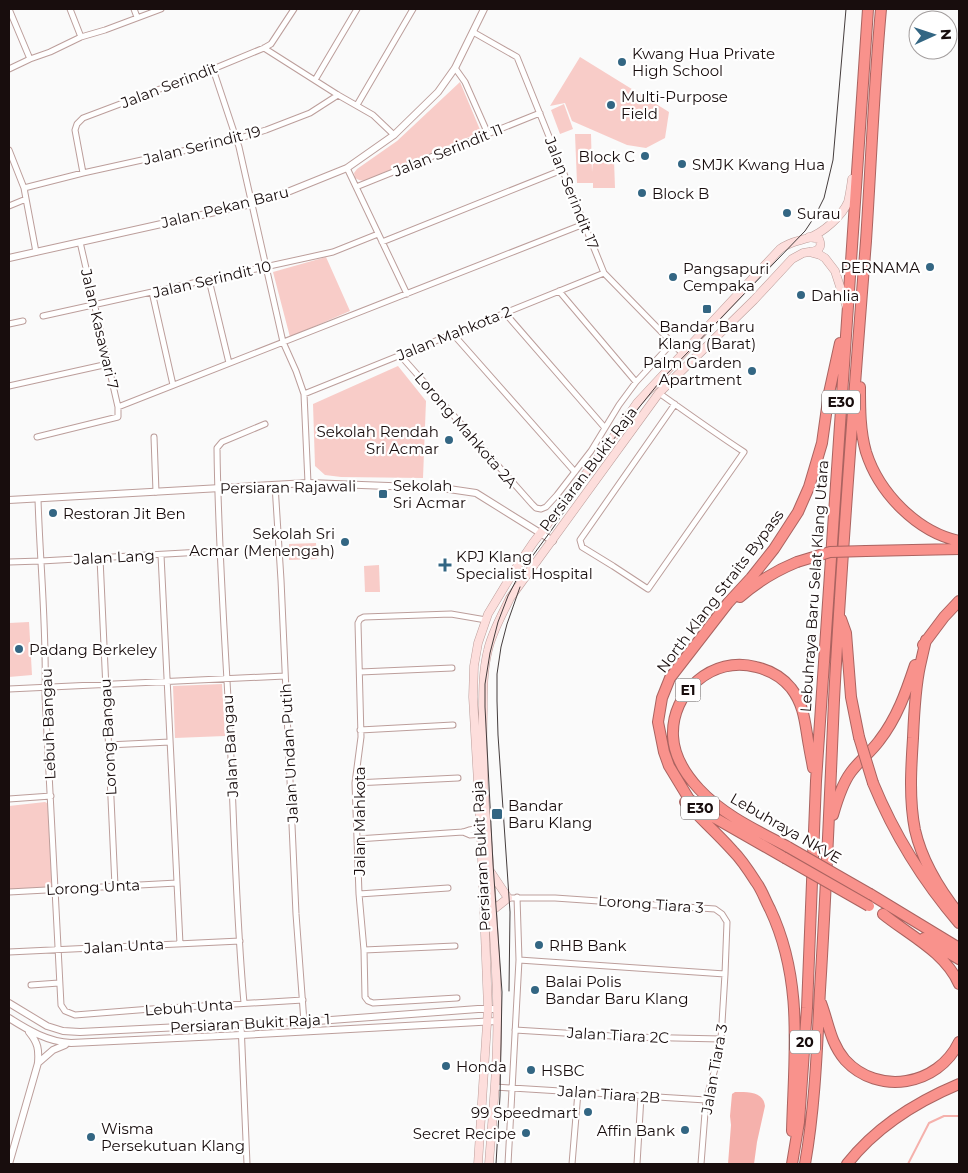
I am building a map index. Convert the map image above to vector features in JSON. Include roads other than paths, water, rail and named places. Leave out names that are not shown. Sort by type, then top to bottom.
[{"type":"highway","name":"Lebuhraya Baru Selat Klang Utara","points":[[792,1164],[799,1122],[807,1008],[816,781],[868,9]]},
{"type":"highway","name":"Lebuhraya Baru Selat Klang Utara","points":[[805,1164],[811,1128],[829,829],[834,698],[881,9]]},
{"type":"highway","name":"North Klang Straits Bypass","points":[[847,310],[829,393],[822,442],[809,487],[798,512],[774,549],[715,619],[670,678],[662,698],[658,722],[669,766],[690,799],[708,814],[883,914]]},
{"type":"highway","points":[[857,344],[860,365],[861,425],[866,451],[873,470],[897,505],[909,516],[934,533],[959,541]]},
{"type":"highway","points":[[715,619],[762,579],[781,568],[830,552],[959,549]]},
{"type":"highway","points":[[829,829],[844,785],[851,772],[879,742],[893,721],[926,640],[959,601]]},
{"type":"highway","points":[[840,614],[846,633],[851,698],[859,737],[873,783],[889,818],[921,874],[959,923]]},
{"type":"highway","points":[[926,640],[916,690],[911,805],[915,831],[924,857],[938,884],[959,914]]},
{"type":"highway","name":"Lebuhraya NKVE","points":[[816,781],[808,744],[805,717],[791,688],[773,673],[762,668],[741,664],[730,665],[706,673],[689,689],[679,705],[674,720],[673,736],[676,750],[686,772],[709,799],[723,810],[870,894],[959,948]]},
{"type":"highway","points":[[658,722],[658,748],[672,786],[678,795],[735,853],[757,884],[778,927],[786,953],[795,1010],[792,1164]]},
{"type":"highway","points":[[883,914],[919,940],[945,963],[954,972],[959,984]]},
{"type":"highway","name":"E30","points":[[883,914],[959,959]]},
{"type":"highway","points":[[819,1000],[827,1019],[831,1037],[840,1053],[860,1072],[879,1080],[900,1082],[923,1078],[945,1063],[959,1042]]},
{"type":"highway","points":[[847,1164],[874,1135],[896,1118],[931,1096],[959,1084]]},
{"type":"main road","name":"Persiaran Bukit Raja","points":[[478,1164],[488,1008],[481,831],[473,697],[474,666],[478,643],[486,620],[514,571],[540,533],[607,446],[637,403],[780,249],[791,242],[810,238],[825,229],[843,210],[848,201],[852,186],[854,158],[861,122]]},
{"type":"main road","points":[[809,252],[817,251],[821,246],[819,240],[810,238]]},
{"type":"main road","name":"Persiaran Bukit Raja","points":[[489,1164],[495,1087],[498,1009],[482,738],[483,687],[488,650],[494,629],[510,598],[659,393],[754,300],[792,259],[809,252]]},
{"type":"main road","points":[[809,252],[820,254],[835,271],[847,310]]},
{"type":"main road","points":[[489,870],[513,898],[492,910]]},
{"type":"street","points":[[9,9],[30,59]]},
{"type":"street","points":[[70,9],[81,37]]},
{"type":"street","points":[[134,9],[137,17]]},
{"type":"street","points":[[9,70],[81,37],[161,9]]},
{"type":"street","name":"Jalan Serindit","points":[[83,173],[75,130],[77,124],[83,118],[264,48],[271,44],[294,9]]},
{"type":"street","points":[[314,80],[357,9]]},
{"type":"street","points":[[357,105],[413,9]]},
{"type":"street","name":"Jalan Pekan Baru","points":[[9,258],[251,204],[294,190],[346,168],[394,134],[438,92],[455,68],[484,9]]},
{"type":"street","name":"Jalan Serindit 17","points":[[472,32],[517,57],[604,273],[682,353]]},
{"type":"street","points":[[264,48],[373,115],[394,134]]},
{"type":"street","points":[[455,68],[465,82],[488,134]]},
{"type":"street","points":[[213,69],[237,139],[283,342],[304,394],[308,483]]},
{"type":"street","name":"Jalan Serindit 19","points":[[24,188],[237,139],[310,113],[338,94]]},
{"type":"street","name":"Jalan Serindit 11","points":[[356,187],[540,113]]},
{"type":"street","points":[[9,150],[24,188],[36,252]]},
{"type":"street","points":[[346,168],[407,294]]},
{"type":"street","points":[[382,242],[562,170]]},
{"type":"street","points":[[9,206],[26,199]]},
{"type":"street","points":[[118,407],[584,224]]},
{"type":"street","name":"Jalan Serindit 10","points":[[44,316],[333,252],[378,234]]},
{"type":"street","name":"Jalan Kasawari 7","points":[[37,437],[118,417],[118,407],[80,242]]},
{"type":"street","name":"Jalan Mahkota 2","points":[[304,394],[604,273]]},
{"type":"street","points":[[209,280],[229,363]]},
{"type":"street","points":[[559,291],[636,382]]},
{"type":"street","points":[[152,292],[173,385]]},
{"type":"street","points":[[506,313],[605,428]]},
{"type":"street","points":[[9,324],[23,321]]},
{"type":"street","points":[[453,334],[575,472],[591,452],[619,405],[636,382],[672,343]]},
{"type":"street","name":"Lorong Mahkota 2A","points":[[400,355],[536,508],[546,507],[575,472]]},
{"type":"street","points":[[9,386],[108,364]]},
{"type":"street","points":[[659,393],[675,404],[698,422],[744,452],[648,589],[582,547],[580,540],[675,404]]},
{"type":"street","name":"Jalan Bangau","points":[[244,1003],[226,679],[217,488],[217,448],[222,442],[265,424]]},
{"type":"street","points":[[154,436],[156,492]]},
{"type":"street","name":"Persiaran Rajawali","points":[[9,500],[308,483],[442,488],[476,493],[553,541]]},
{"type":"street","name":"Jalan Undan Putih","points":[[275,485],[296,914],[304,1022]]},
{"type":"street","name":"Lebuh Bangau","points":[[38,499],[59,983],[61,1005],[65,1011],[75,1015]]},
{"type":"street","name":"Jalan Lang","points":[[9,562],[220,551]]},
{"type":"street","points":[[161,555],[180,944]]},
{"type":"street","name":"Lorong Bangau","points":[[100,558],[115,886]]},
{"type":"street","name":"Jalan Mahkota","points":[[457,998],[373,1003],[365,998],[357,839],[356,784],[361,737],[358,623],[364,617],[451,614],[486,620]]},
{"type":"street","points":[[360,672],[452,668]]},
{"type":"street","points":[[9,689],[285,676]]},
{"type":"street","points":[[360,730],[453,726]]},
{"type":"street","points":[[108,745],[170,742]]},
{"type":"street","points":[[356,784],[458,778]]},
{"type":"street","points":[[9,799],[51,796]]},
{"type":"street","points":[[357,839],[464,832],[470,835],[481,831]]},
{"type":"street","name":"Lorong Unta","points":[[9,892],[177,883]]},
{"type":"street","points":[[359,894],[448,888]]},
{"type":"street","points":[[508,1164],[519,960],[513,898]]},
{"type":"street","name":"Lorong Tiara 3","points":[[513,898],[554,898],[715,909],[722,914],[727,922],[725,974]]},
{"type":"street","name":"Jalan Unta","points":[[9,952],[240,941]]},
{"type":"street","points":[[364,950],[455,946]]},
{"type":"street","points":[[519,960],[725,974]]},
{"type":"street","name":"Jalan Tiara 3","points":[[701,1164],[706,1100],[719,1056],[725,974]]},
{"type":"street","points":[[32,985],[59,983]]},
{"type":"street","name":"Lebuh Unta","points":[[75,1015],[303,1000]]},
{"type":"street","name":"Persiaran Bukit Raja 1","points":[[9,1003],[47,1026],[63,1031],[80,1032],[304,1022],[488,1008],[498,1009]]},
{"type":"street","name":"Persiaran Bukit Raja 1","points":[[9,1018],[27,1030],[53,1041],[71,1043],[497,1021]]},
{"type":"street","points":[[241,1024],[248,1164]]},
{"type":"street","points":[[9,1164],[38,1063],[38,1048],[27,1030]]},
{"type":"street","name":"Jalan Tiara 2C","points":[[515,1030],[629,1037],[721,1039]]},
{"type":"street","points":[[38,1063],[53,1050],[71,1043]]},
{"type":"street","name":"Jalan Tiara 2B","points":[[495,1087],[706,1100]]},
{"type":"street","points":[[572,1164],[578,1092]]},
{"type":"street","points":[[636,1164],[641,1096]]},
{"type":"waterway","points":[[908,1164],[929,1123],[944,1116],[959,1116]]},
{"type":"tram line","points":[[496,1164],[500,1096],[502,992],[493,864],[485,684],[498,622],[508,596],[520,573],[616,436],[662,379],[805,231],[815,216],[824,198],[833,160],[846,9]]},
{"type":"tram line","points":[[509,991],[510,912],[498,735],[497,674],[507,624],[520,587]]},
{"type":"place","name":"Kwang Hua Private High School","points":[[622,62]]},
{"type":"place","name":"Multi-Purpose Field","points":[[611,105]]},
{"type":"place","name":"Block C","points":[[645,156]]},
{"type":"place","name":"SMJK Kwang Hua","points":[[682,164]]},
{"type":"place","name":"Block B","points":[[642,193]]},
{"type":"place","name":"Surau","points":[[787,213]]},
{"type":"place","name":"PERNAMA","points":[[930,267]]},
{"type":"place","name":"Pangsapuri Cempaka","points":[[673,277]]},
{"type":"place","name":"Dahlia","points":[[801,295]]},
{"type":"place","name":"Bandar Baru Klang (Barat)","points":[[707,309]]},
{"type":"place","name":"Palm Garden Apartment","points":[[752,371]]},
{"type":"place","name":"Sekolah Rendah Sri Acmar","points":[[449,440]]},
{"type":"place","name":"Sekolah Sri Acmar","points":[[383,494]]},
{"type":"place","name":"Restoran Jit Ben","points":[[53,513]]},
{"type":"place","name":"Sekolah Sri Acmar (Menengah)","points":[[345,542]]},
{"type":"place","name":"KPJ Klang Specialist Hospital","points":[[445,565]]},
{"type":"place","name":"Padang Berkeley","points":[[19,649]]},
{"type":"place","name":"Bandar Baru Klang","points":[[497,814]]},
{"type":"place","name":"RHB Bank","points":[[539,945]]},
{"type":"place","name":"Balai Polis Bandar Baru Klang","points":[[535,990]]},
{"type":"place","name":"Honda","points":[[446,1066]]},
{"type":"place","name":"HSBC","points":[[531,1070]]},
{"type":"place","name":"99 Speedmart","points":[[588,1112]]},
{"type":"place","name":"Affin Bank","points":[[685,1130]]},
{"type":"place","name":"Secret Recipe","points":[[526,1133]]},
{"type":"place","name":"Wisma Persekutuan Klang","points":[[91,1137]]}]
